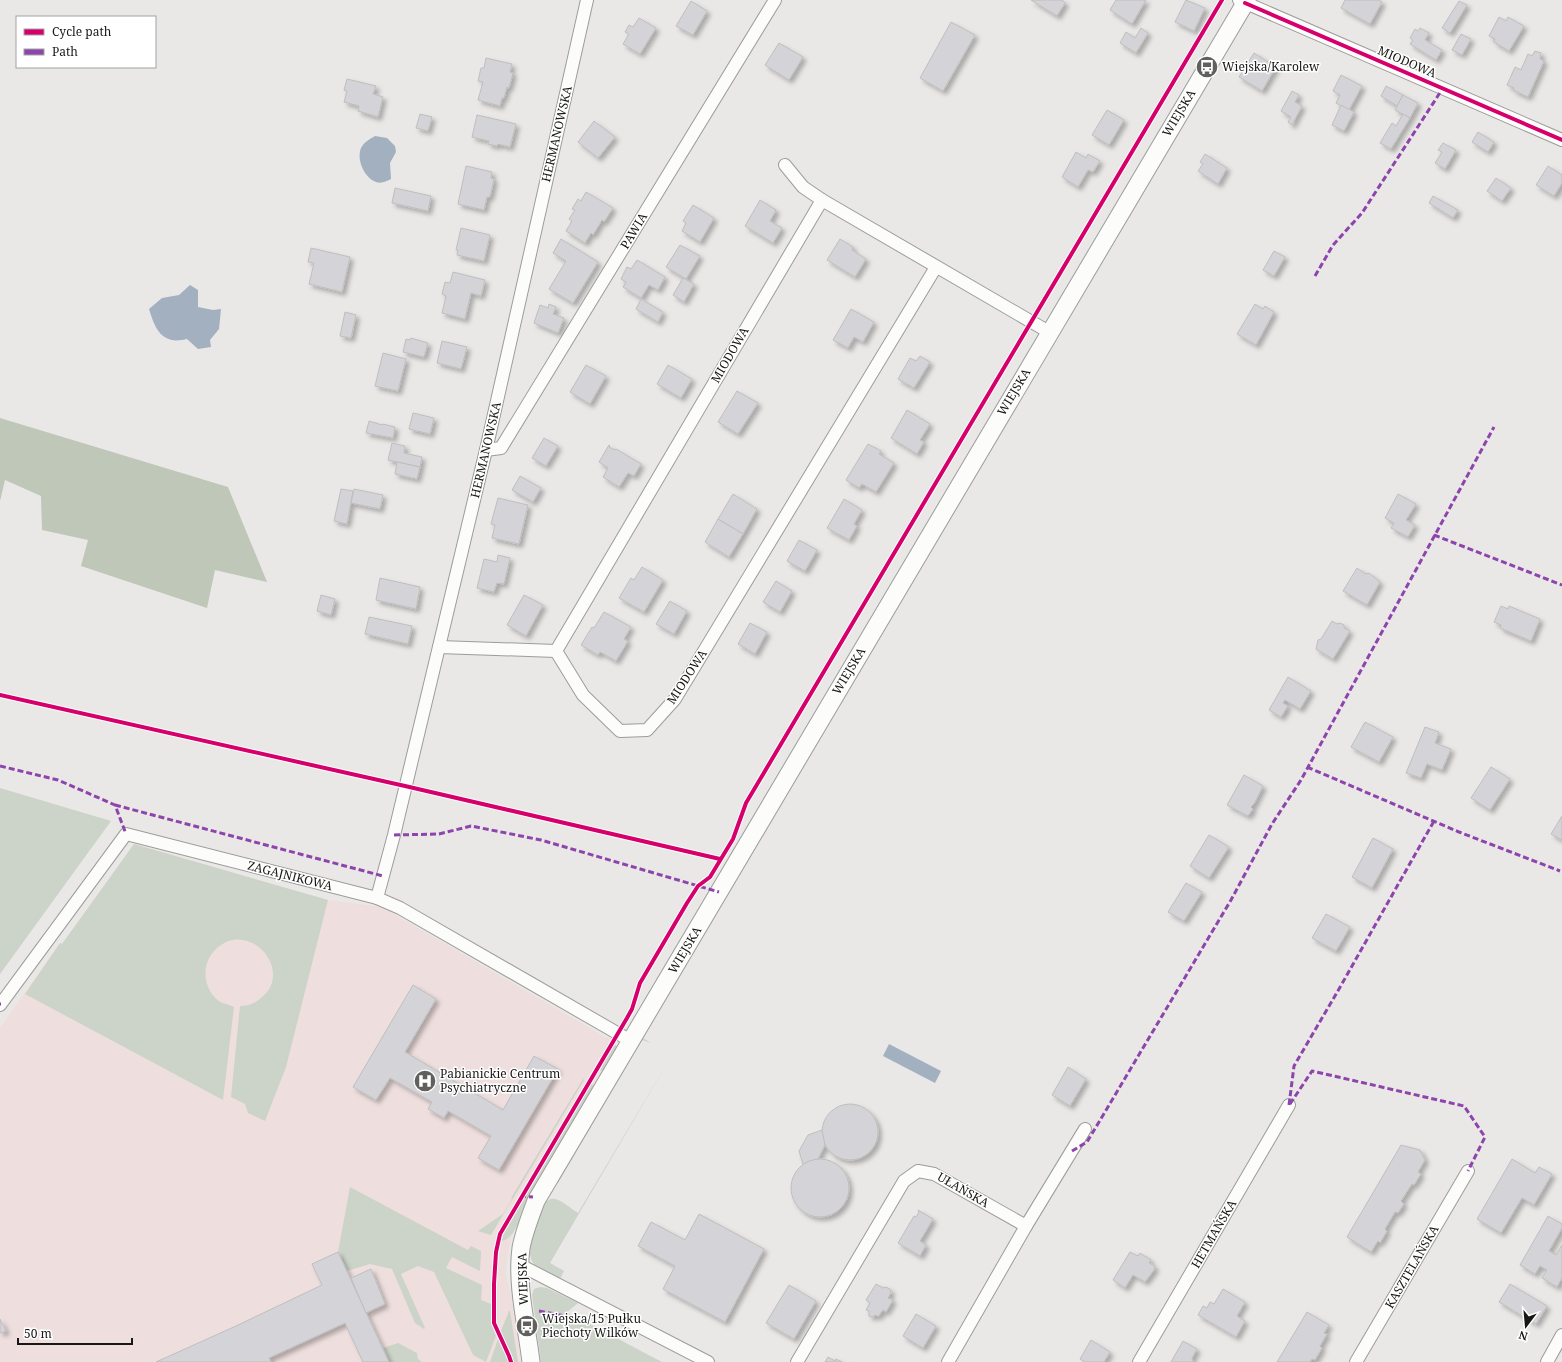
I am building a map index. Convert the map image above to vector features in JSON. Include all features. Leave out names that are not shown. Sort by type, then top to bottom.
[{"type":"street","name":"HERMANOWSKA","points":[[377,898],[394,835],[486,450],[587,0]]},
{"type":"street","name":"PAWIA","points":[[486,450],[501,448],[775,0]]},
{"type":"street","name":"MIODOWA","points":[[1243,1],[1562,140]]},
{"type":"street","name":"WIEJSKA","points":[[531,1362],[521,1287],[520,1265],[521,1248],[526,1226],[536,1201],[1243,1]]},
{"type":"street","points":[[785,165],[803,187],[822,200],[1049,332]]},
{"type":"street","name":"MIODOWA","points":[[822,200],[556,651],[583,695],[620,731],[647,730],[675,699],[936,267]]},
{"type":"street","points":[[439,647],[556,651]]},
{"type":"street","name":"ZAGAJNIKOWA","points":[[0,1005],[126,834],[377,898],[400,908],[630,1041]]},
{"type":"street","name":"HETMAŃSKA","points":[[1139,1362],[1289,1105]]},
{"type":"street","points":[[948,1362],[1026,1226],[1086,1129]]},
{"type":"street","name":"UŁAŃSKA","points":[[797,1362],[904,1181],[918,1171],[934,1174],[1026,1226]]},
{"type":"street","name":"KASZTELAŃSKA","points":[[1356,1362],[1468,1171]]},
{"type":"street","points":[[520,1265],[708,1362]]},
{"type":"street","points":[[1547,1362],[1562,1335]]},
{"type":"shaded area","points":[[0,788],[111,821],[0,974]]},
{"type":"shaded area","points":[[134,844],[328,900],[382,907],[607,1038],[609,1037],[614,1042],[617,1047],[515,1229],[511,1239],[506,1273],[512,1301],[521,1362],[0,1362],[0,1028],[60,943],[62,944]]},
{"type":"shaded area","points":[[134,844],[328,900],[286,1067],[265,1121],[248,1113],[245,1104],[231,1097],[240,1006],[252,1004],[262,997],[271,986],[273,974],[271,962],[264,952],[254,944],[242,940],[230,941],[217,948],[208,961],[206,969],[207,984],[215,998],[222,1003],[234,1007],[223,1100],[25,994],[60,943],[62,944]]},
{"type":"shaded area","points":[[641,1037],[651,1043],[642,1040],[558,1183],[557,1182]]},
{"type":"shaded area","points":[[616,1045],[617,1050],[605,1071],[599,1070],[613,1046]]},
{"type":"shaded area","points":[[672,1055],[550,1263],[564,1271],[560,1279],[540,1270],[532,1261],[529,1246],[531,1235],[543,1206],[547,1201],[554,1199],[561,1201],[578,1213]]},
{"type":"shaded area","points":[[583,1079],[584,1080],[491,1235],[478,1231],[503,1214],[512,1199],[511,1198]]},
{"type":"shaded area","points":[[591,1083],[595,1088],[513,1233],[507,1239],[502,1241],[503,1235]]},
{"type":"shaded area","points":[[350,1187],[468,1250],[471,1246],[481,1251],[480,1271],[452,1257],[446,1268],[482,1285],[481,1300],[491,1304],[491,1323],[496,1336],[486,1362],[473,1355],[434,1272],[418,1266],[401,1274],[425,1328],[424,1329],[415,1323],[392,1269],[370,1264],[347,1271],[338,1252]]},
{"type":"shaded area","points":[[540,1287],[547,1288],[578,1303],[567,1312],[662,1362],[541,1362],[532,1295],[534,1289]]},
{"type":"shaded area","points":[[510,1311],[518,1362],[513,1362],[512,1356],[500,1333]]},
{"type":"shaded area","points":[[498,1339],[509,1362],[490,1362]]},
{"type":"shaded area","points":[[398,1343],[417,1353],[418,1359],[422,1362],[389,1362],[383,1348]]},
{"type":"green space","points":[[0,418],[228,487],[267,582],[215,570],[207,608],[81,566],[88,540],[42,530],[41,496],[5,480],[0,501]]},
{"type":"water","points":[[375,136],[387,138],[395,146],[396,152],[390,163],[391,179],[378,183],[368,177],[365,173],[362,168],[360,158],[362,146]]},
{"type":"water","points":[[190,285],[198,290],[198,307],[213,310],[221,309],[219,329],[210,340],[211,347],[198,349],[187,339],[172,340],[163,336],[156,328],[149,309],[162,298],[179,295]]},
{"type":"water","points":[[889,1044],[941,1071],[935,1083],[883,1056]]},
{"type":"building","points":[[1031,0],[1062,0],[1065,3],[1057,16]]},
{"type":"building","points":[[1116,0],[1146,0],[1132,24],[1110,10]]},
{"type":"building","points":[[1186,0],[1205,8],[1194,31],[1175,22]]},
{"type":"building","points":[[1345,0],[1379,0],[1382,2],[1370,24],[1341,8]]},
{"type":"building","points":[[691,1],[707,11],[693,35],[676,26]]},
{"type":"building","points":[[1459,1],[1467,5],[1450,33],[1442,28]]},
{"type":"building","points":[[1499,17],[1506,21],[1508,17],[1524,26],[1509,51],[1494,42],[1495,39],[1489,36]]},
{"type":"building","points":[[639,18],[656,28],[640,54],[623,44],[629,34],[625,32],[629,25],[633,27]]},
{"type":"building","points":[[951,22],[975,35],[943,91],[920,78]]},
{"type":"building","points":[[1141,28],[1148,33],[1136,53],[1120,43],[1126,32],[1135,38]]},
{"type":"building","points":[[1420,28],[1429,33],[1425,40],[1442,50],[1436,60],[1410,44],[1413,40],[1410,38],[1415,29],[1418,31]]},
{"type":"building","points":[[1461,34],[1471,39],[1462,55],[1452,50]]},
{"type":"building","points":[[779,43],[803,57],[789,80],[765,65]]},
{"type":"building","points":[[1535,51],[1541,53],[1540,59],[1544,61],[1528,97],[1513,90],[1514,88],[1507,85],[1515,67],[1521,70],[1528,54],[1532,56]]},
{"type":"building","points":[[1254,53],[1276,67],[1262,91],[1239,77]]},
{"type":"building","points":[[486,58],[512,64],[510,72],[513,73],[509,88],[507,87],[500,106],[478,100],[483,82],[478,81],[481,68],[484,68]]},
{"type":"building","points":[[1341,75],[1362,86],[1349,110],[1336,103],[1340,95],[1333,91]]},
{"type":"building","points":[[347,79],[376,86],[373,94],[383,97],[378,117],[358,111],[359,106],[344,102],[347,91],[344,90]]},
{"type":"building","points":[[1386,86],[1403,95],[1397,106],[1381,96]]},
{"type":"building","points":[[1292,91],[1299,95],[1295,102],[1302,106],[1292,125],[1288,122],[1291,117],[1281,111]]},
{"type":"building","points":[[1403,95],[1418,103],[1410,118],[1395,110]]},
{"type":"building","points":[[1341,105],[1354,112],[1344,131],[1332,125]]},
{"type":"building","points":[[1107,110],[1124,120],[1109,145],[1092,135]]},
{"type":"building","points":[[420,114],[432,117],[428,131],[416,128]]},
{"type":"building","points":[[1403,114],[1410,118],[1391,149],[1380,143],[1392,123],[1396,126]]},
{"type":"building","points":[[477,115],[516,124],[510,147],[498,144],[497,146],[488,144],[489,141],[472,137]]},
{"type":"building","points":[[594,121],[615,137],[598,158],[578,142]]},
{"type":"building","points":[[1478,132],[1494,142],[1488,152],[1472,142]]},
{"type":"building","points":[[1443,143],[1456,150],[1445,169],[1435,163],[1442,152],[1438,150]]},
{"type":"building","points":[[1076,152],[1086,158],[1088,154],[1100,161],[1093,172],[1088,170],[1078,187],[1062,177]]},
{"type":"building","points":[[1205,154],[1227,168],[1218,184],[1198,171],[1203,164],[1200,162]]},
{"type":"building","points":[[466,166],[492,172],[491,178],[494,179],[490,197],[487,197],[484,210],[458,204]]},
{"type":"building","points":[[1548,166],[1562,175],[1562,183],[1554,196],[1536,185]]},
{"type":"building","points":[[1496,178],[1511,188],[1502,201],[1487,191]]},
{"type":"building","points":[[395,188],[431,196],[428,211],[392,203]]},
{"type":"building","points":[[586,192],[613,208],[604,222],[602,220],[593,235],[591,233],[585,243],[566,231],[572,221],[569,219],[575,210],[572,209],[578,199],[581,201]]},
{"type":"building","points":[[1433,196],[1458,210],[1453,218],[1429,203]]},
{"type":"building","points":[[760,200],[776,210],[770,221],[782,228],[773,243],[745,226]]},
{"type":"building","points":[[693,205],[714,218],[700,242],[682,231],[686,223],[683,221]]},
{"type":"building","points":[[461,228],[490,235],[484,261],[457,255],[458,250],[456,250]]},
{"type":"building","points":[[561,239],[598,262],[573,303],[549,289],[566,261],[553,253]]},
{"type":"building","points":[[840,239],[853,247],[852,250],[866,259],[855,277],[827,260]]},
{"type":"building","points":[[680,245],[700,256],[686,279],[666,267]]},
{"type":"building","points":[[311,248],[350,257],[342,292],[309,284],[314,263],[308,262]]},
{"type":"building","points":[[1274,251],[1285,257],[1274,276],[1263,270]]},
{"type":"building","points":[[637,260],[665,277],[658,290],[649,285],[641,298],[623,287],[626,282],[621,279],[627,267],[631,269]]},
{"type":"building","points":[[453,272],[485,280],[481,296],[471,293],[465,319],[442,313],[446,296],[442,294],[445,282],[450,283]]},
{"type":"building","points":[[683,278],[694,284],[684,302],[673,295]]},
{"type":"building","points":[[641,299],[663,312],[658,322],[636,309]]},
{"type":"building","points":[[549,304],[556,307],[553,314],[564,318],[558,333],[534,323],[540,305],[548,308]]},
{"type":"building","points":[[1255,304],[1263,309],[1265,306],[1274,312],[1256,345],[1237,334]]},
{"type":"building","points":[[851,309],[874,322],[863,342],[854,337],[848,348],[833,340]]},
{"type":"building","points":[[345,312],[356,315],[351,338],[340,336]]},
{"type":"building","points":[[411,338],[428,343],[424,357],[403,352],[406,339],[410,340]]},
{"type":"building","points":[[442,341],[467,347],[461,369],[437,363]]},
{"type":"building","points":[[383,353],[406,359],[398,391],[375,386]]},
{"type":"building","points":[[920,356],[930,362],[914,388],[898,379],[910,358],[916,361]]},
{"type":"building","points":[[586,365],[606,376],[590,404],[570,392]]},
{"type":"building","points":[[668,365],[692,379],[681,398],[657,384]]},
{"type":"building","points":[[737,391],[758,403],[738,434],[718,422]]},
{"type":"building","points":[[907,410],[930,424],[920,440],[924,442],[917,454],[891,438]]},
{"type":"building","points":[[413,413],[434,418],[430,434],[409,429]]},
{"type":"building","points":[[369,421],[395,427],[393,438],[366,433]]},
{"type":"building","points":[[544,438],[558,446],[546,466],[532,458]]},
{"type":"building","points":[[392,443],[405,446],[404,453],[422,457],[420,467],[388,460]]},
{"type":"building","points":[[868,444],[881,451],[879,454],[894,463],[876,492],[862,484],[859,488],[846,480]]},
{"type":"building","points":[[609,445],[609,447],[615,450],[616,449],[641,464],[634,476],[628,473],[619,487],[603,477],[608,468],[599,462]]},
{"type":"building","points":[[397,462],[420,467],[417,479],[395,474]]},
{"type":"building","points":[[520,476],[541,488],[533,502],[512,490]]},
{"type":"building","points":[[341,489],[353,491],[347,524],[334,521]]},
{"type":"building","points":[[354,489],[383,495],[380,509],[351,503]]},
{"type":"building","points":[[733,494],[757,509],[743,534],[718,519]]},
{"type":"building","points":[[1398,494],[1416,504],[1406,520],[1415,525],[1408,537],[1391,528],[1394,523],[1385,518]]},
{"type":"building","points":[[498,498],[528,505],[519,544],[492,538],[495,525],[491,524]]},
{"type":"building","points":[[844,499],[862,510],[854,524],[857,526],[849,540],[827,528]]},
{"type":"building","points":[[718,519],[743,534],[729,557],[705,542]]},
{"type":"building","points":[[799,540],[817,550],[805,571],[787,561]]},
{"type":"building","points":[[498,555],[510,558],[504,584],[497,583],[494,592],[477,588],[484,559],[497,562]]},
{"type":"building","points":[[642,567],[663,580],[644,612],[619,598],[631,578],[634,580]]},
{"type":"building","points":[[1357,568],[1366,574],[1369,573],[1380,582],[1367,605],[1343,591]]},
{"type":"building","points":[[380,578],[420,587],[416,609],[376,600]]},
{"type":"building","points":[[776,581],[792,591],[780,612],[763,602]]},
{"type":"building","points":[[321,595],[335,599],[331,615],[317,611]]},
{"type":"building","points":[[524,595],[543,605],[526,636],[507,625]]},
{"type":"building","points":[[670,601],[687,611],[674,634],[656,624]]},
{"type":"building","points":[[1501,606],[1508,609],[1509,606],[1540,619],[1531,641],[1500,628],[1501,625],[1494,622]]},
{"type":"building","points":[[604,612],[631,627],[624,639],[628,641],[616,661],[600,652],[598,655],[581,645],[592,627],[594,628]]},
{"type":"building","points":[[369,617],[412,626],[408,644],[365,634]]},
{"type":"building","points":[[1332,621],[1337,624],[1340,623],[1344,625],[1344,628],[1350,631],[1333,659],[1316,649],[1318,640],[1321,639]]},
{"type":"building","points":[[750,623],[767,632],[755,654],[738,644]]},
{"type":"building","points":[[1288,677],[1311,691],[1300,709],[1285,700],[1283,703],[1288,706],[1281,717],[1269,710]]},
{"type":"building","points":[[1365,722],[1393,737],[1379,762],[1351,747]]},
{"type":"building","points":[[1425,727],[1439,732],[1435,743],[1451,749],[1442,770],[1427,764],[1421,778],[1406,773]]},
{"type":"building","points":[[1491,767],[1510,779],[1490,810],[1471,798]]},
{"type":"building","points":[[1244,775],[1263,786],[1251,807],[1253,809],[1248,816],[1227,805]]},
{"type":"building","points":[[1562,816],[1562,840],[1551,834]]},
{"type":"building","points":[[1209,835],[1229,847],[1209,878],[1190,866]]},
{"type":"building","points":[[1373,838],[1393,849],[1372,888],[1352,877]]},
{"type":"building","points":[[1186,883],[1202,892],[1184,921],[1168,912]]},
{"type":"building","points":[[1326,914],[1350,927],[1336,951],[1312,938]]},
{"type":"building","name":"Pabianickie Centrum Psychiatryczne","points":[[413,985],[436,999],[405,1052],[503,1110],[534,1056],[558,1069],[499,1170],[478,1158],[491,1136],[448,1111],[444,1118],[428,1109],[432,1102],[390,1078],[376,1100],[353,1087]]},
{"type":"building","points":[[1068,1067],[1086,1079],[1070,1106],[1052,1095]]},
{"type":"building","points":[[850,1104],[861,1106],[870,1112],[876,1121],[878,1132],[876,1143],[870,1152],[861,1158],[850,1160],[839,1158],[830,1152],[824,1143],[822,1132],[824,1121],[830,1112],[839,1106]]},
{"type":"building","points":[[822,1130],[825,1145],[818,1159],[803,1164],[799,1151],[808,1135]]},
{"type":"building","points":[[1401,1145],[1420,1150],[1425,1160],[1418,1172],[1421,1174],[1414,1185],[1412,1184],[1401,1201],[1404,1204],[1398,1213],[1395,1212],[1385,1229],[1387,1231],[1380,1243],[1378,1241],[1371,1252],[1347,1237]]},
{"type":"building","points":[[814,1159],[826,1159],[841,1167],[849,1182],[849,1194],[841,1209],[826,1217],[814,1217],[799,1209],[791,1194],[791,1182],[799,1167]]},
{"type":"building","points":[[1512,1159],[1535,1173],[1539,1167],[1552,1174],[1534,1205],[1522,1198],[1501,1233],[1477,1219]]},
{"type":"building","points":[[918,1210],[933,1219],[920,1241],[926,1245],[920,1256],[898,1243],[914,1216],[916,1217],[919,1212]]},
{"type":"building","points":[[699,1214],[764,1249],[725,1322],[663,1289],[675,1266],[638,1246],[651,1222],[685,1240]]},
{"type":"building","points":[[1548,1216],[1562,1224],[1562,1228],[1549,1251],[1556,1255],[1562,1245],[1562,1278],[1557,1287],[1542,1278],[1547,1270],[1540,1266],[1535,1274],[1520,1265]]},
{"type":"building","points":[[338,1252],[389,1362],[363,1362],[345,1323],[269,1358],[271,1362],[156,1362],[322,1285],[312,1264]]},
{"type":"building","points":[[1130,1252],[1138,1256],[1140,1253],[1151,1260],[1149,1263],[1155,1266],[1154,1270],[1145,1282],[1133,1275],[1125,1288],[1113,1280]]},
{"type":"building","points":[[371,1269],[385,1304],[366,1313],[351,1278]]},
{"type":"building","points":[[876,1284],[883,1288],[886,1287],[890,1289],[891,1293],[888,1298],[893,1300],[886,1312],[883,1310],[878,1317],[876,1315],[872,1317],[869,1316],[869,1311],[866,1310],[870,1303],[866,1300]]},
{"type":"building","points":[[1510,1284],[1547,1306],[1536,1324],[1499,1302]]},
{"type":"building","points":[[789,1285],[816,1301],[794,1339],[766,1323]]},
{"type":"building","points":[[1223,1289],[1245,1302],[1237,1316],[1245,1321],[1236,1337],[1198,1315],[1203,1306],[1207,1308],[1210,1302],[1214,1304]]},
{"type":"building","points":[[1307,1312],[1329,1325],[1324,1333],[1327,1334],[1320,1346],[1322,1348],[1315,1360],[1312,1359],[1310,1362],[1277,1362]]},
{"type":"building","points":[[916,1314],[936,1326],[923,1348],[903,1336]]},
{"type":"building","points":[[0,1319],[6,1331],[0,1333]]},
{"type":"building","points":[[1091,1340],[1110,1352],[1104,1362],[1085,1362],[1080,1359]]},
{"type":"building","points":[[1183,1341],[1197,1349],[1192,1358],[1193,1362],[1171,1362]]},
{"type":"building","points":[[828,1357],[835,1361],[836,1359],[842,1362],[825,1362]]},
{"type":"marked path","points":[[1315,276],[1333,245],[1362,213],[1443,88]]},
{"type":"marked path","points":[[1072,1151],[1087,1142],[1231,900],[1272,824],[1301,780],[1494,427]]},
{"type":"marked path","points":[[1434,535],[1562,585]]},
{"type":"marked path","points":[[0,766],[58,780],[115,805],[126,834]]},
{"type":"marked path","points":[[1307,767],[1459,832],[1560,871]]},
{"type":"marked path","points":[[115,805],[383,876]]},
{"type":"marked path","points":[[1289,1105],[1294,1066],[1434,821]]},
{"type":"marked path","points":[[394,835],[439,834],[471,826],[541,840],[719,892]]},
{"type":"marked path","points":[[1290,1104],[1312,1071],[1464,1106],[1485,1137],[1468,1171]]},
{"type":"marked path","points":[[520,1196],[533,1197]]},
{"type":"marked path","points":[[539,1311],[565,1316]]},
{"type":"cycle path","points":[[511,1362],[494,1323],[496,1252],[500,1234],[627,1018],[632,1009],[640,983],[687,903],[698,886],[710,877],[733,839],[746,803],[1222,0]]},
{"type":"cycle path","points":[[1245,3],[1562,140]]},
{"type":"cycle path","points":[[0,695],[405,786],[720,859]]},
{"type":"place","name":"Wiejska/Karolew","points":[[1207,67]]},
{"type":"place","name":"Pabianickie Centrum Psychiatryczne","points":[[425,1081]]},
{"type":"place","name":"Wiejska/15 Pułku Piechoty Wilków","points":[[527,1326]]}]
